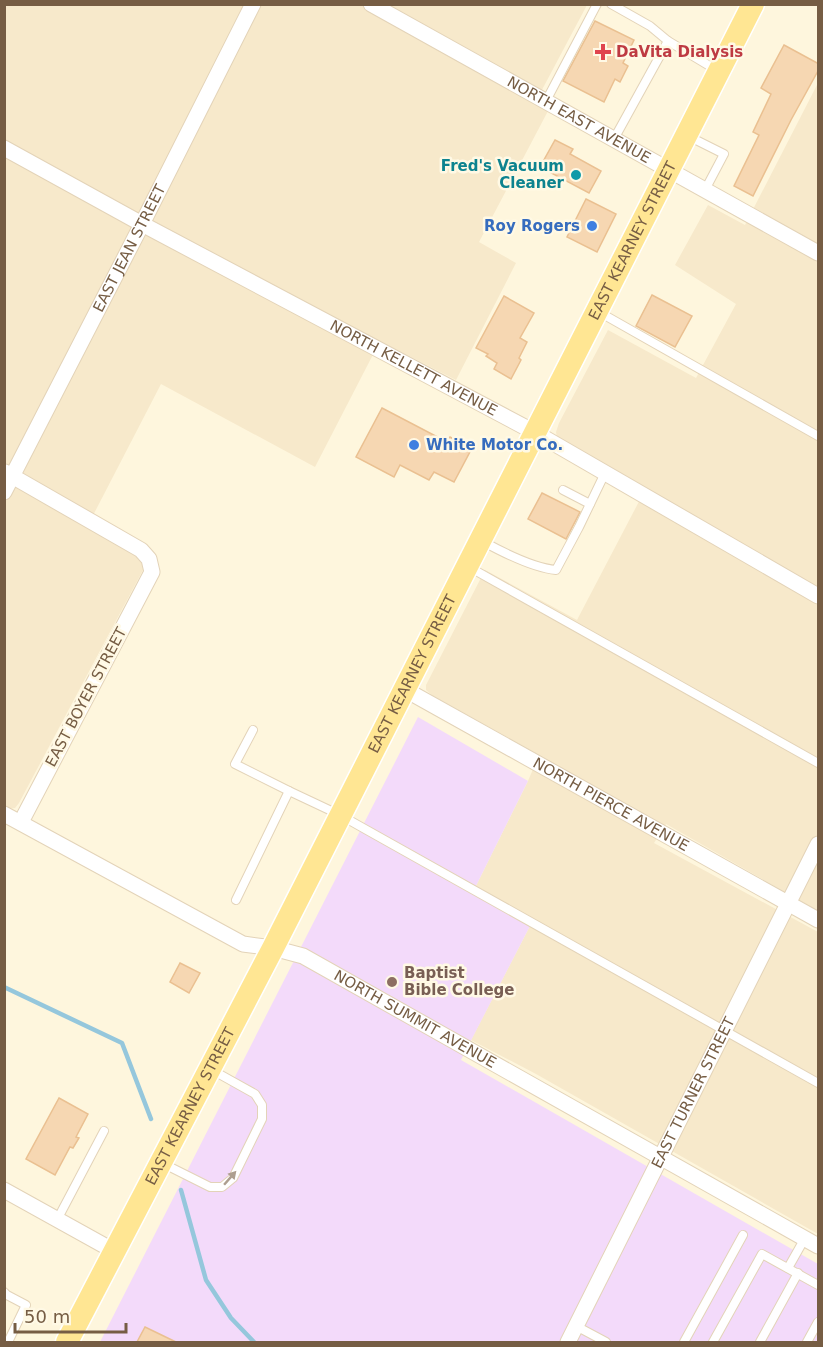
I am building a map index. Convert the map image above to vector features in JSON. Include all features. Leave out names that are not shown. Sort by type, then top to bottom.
[{"type":"main road","name":"EAST KEARNEY STREET","points":[[67,1342],[273,948],[753,4]]},
{"type":"street","name":"EAST JEAN STREET","points":[[4,492],[9,474],[142,224],[253,4]]},
{"type":"street","name":"NORTH EAST AVENUE","points":[[371,4],[819,253]]},
{"type":"street","name":"NORTH KELLETT AVENUE","points":[[4,148],[536,434],[819,596]]},
{"type":"street","name":"EAST BOYER STREET","points":[[9,474],[141,550],[149,559],[152,572],[21,822]]},
{"type":"street","name":"NORTH PIERCE AVENUE","points":[[404,689],[819,920]]},
{"type":"street","name":"NORTH SUMMIT AVENUE","points":[[4,814],[243,944],[273,948],[303,956],[819,1246]]},
{"type":"street","name":"EAST TURNER STREET","points":[[568,1342],[819,844]]},
{"type":"street","points":[[4,1190],[114,1251]]},
{"type":"lane","points":[[546,102],[597,4]]},
{"type":"lane","points":[[611,4],[650,26],[719,72]]},
{"type":"lane","points":[[614,139],[668,40]]},
{"type":"lane","points":[[687,136],[724,154],[705,190]]},
{"type":"lane","points":[[597,312],[819,436]]},
{"type":"lane","points":[[480,541],[546,569],[556,570],[605,473]]},
{"type":"lane","points":[[563,490],[590,504]]},
{"type":"lane","points":[[467,566],[819,763]]},
{"type":"lane","points":[[253,730],[235,764],[340,815],[819,1083]]},
{"type":"lane","points":[[236,900],[289,791]]},
{"type":"lane","points":[[161,1162],[210,1187],[222,1187],[233,1178],[262,1119],[262,1105],[255,1094],[210,1069]]},
{"type":"lane","points":[[57,1220],[104,1131]]},
{"type":"lane","points":[[684,1342],[743,1235]]},
{"type":"lane","points":[[788,1268],[805,1238]]},
{"type":"lane","points":[[713,1342],[762,1254],[819,1285]]},
{"type":"lane","points":[[760,1342],[798,1273]]},
{"type":"lane","points":[[5,1295],[26,1305],[8,1342]]},
{"type":"lane","points":[[807,1342],[819,1322]]},
{"type":"lane","points":[[576,1326],[606,1342]]},
{"type":"shaded area","points":[[5,5],[587,5],[535,103],[548,111],[479,242],[516,263],[456,380],[380,341],[315,467],[161,384],[87,527],[137,556],[142,562],[143,570],[19,803],[15,808],[8,809],[5,807]]},
{"type":"shaded area","points":[[818,83],[818,911],[666,824],[654,843],[818,932],[818,1234],[536,1074],[471,1040],[531,924],[473,892],[539,755],[433,696],[426,690],[426,685],[485,570],[577,620],[645,490],[557,438],[559,423],[608,330],[696,378],[736,304],[675,265],[708,205],[745,225]]},
{"type":"shaded area","name":"Baptist Bible College","points":[[418,717],[528,781],[473,892],[531,924],[461,1060],[818,1264],[818,1342],[100,1342]]},
{"type":"building","name":"DaVita Dialysis","points":[[595,21],[634,40],[623,63],[628,66],[620,82],[615,79],[604,102],[563,81]]},
{"type":"building","points":[[784,45],[819,64],[819,69],[753,196],[734,186],[759,135],[753,132],[771,94],[761,88]]},
{"type":"building","name":"Fred's Vacuum Cleaner","points":[[555,140],[573,149],[570,154],[601,171],[589,193],[540,167]]},
{"type":"building","name":"Roy Rogers","points":[[586,199],[616,214],[597,252],[567,237]]},
{"type":"building","points":[[652,295],[692,316],[675,347],[636,326]]},
{"type":"building","points":[[504,296],[534,313],[520,338],[527,342],[511,379],[494,369],[497,363],[486,356],[488,354],[476,348]]},
{"type":"building","name":"White Motor Co.","points":[[382,408],[447,442],[450,437],[472,448],[454,482],[434,472],[429,480],[400,465],[394,477],[356,457]]},
{"type":"building","points":[[542,493],[580,512],[566,539],[528,519]]},
{"type":"building","points":[[180,963],[200,973],[189,993],[170,982]]},
{"type":"building","points":[[59,1098],[88,1114],[76,1137],[79,1138],[73,1148],[70,1147],[55,1175],[26,1159]]},
{"type":"building","points":[[145,1327],[176,1342],[137,1342]]},
{"type":"waterway","points":[[4,987],[122,1043],[151,1119]]},
{"type":"waterway","points":[[181,1190],[206,1280],[231,1318],[254,1342]]},
{"type":"place","name":"DaVita Dialysis","points":[[603,52]]},
{"type":"place","name":"Fred's Vacuum Cleaner","points":[[576,175]]},
{"type":"place","name":"Roy Rogers","points":[[592,226]]},
{"type":"place","name":"White Motor Co.","points":[[414,445]]},
{"type":"place","name":"Baptist Bible College","points":[[392,982]]}]
